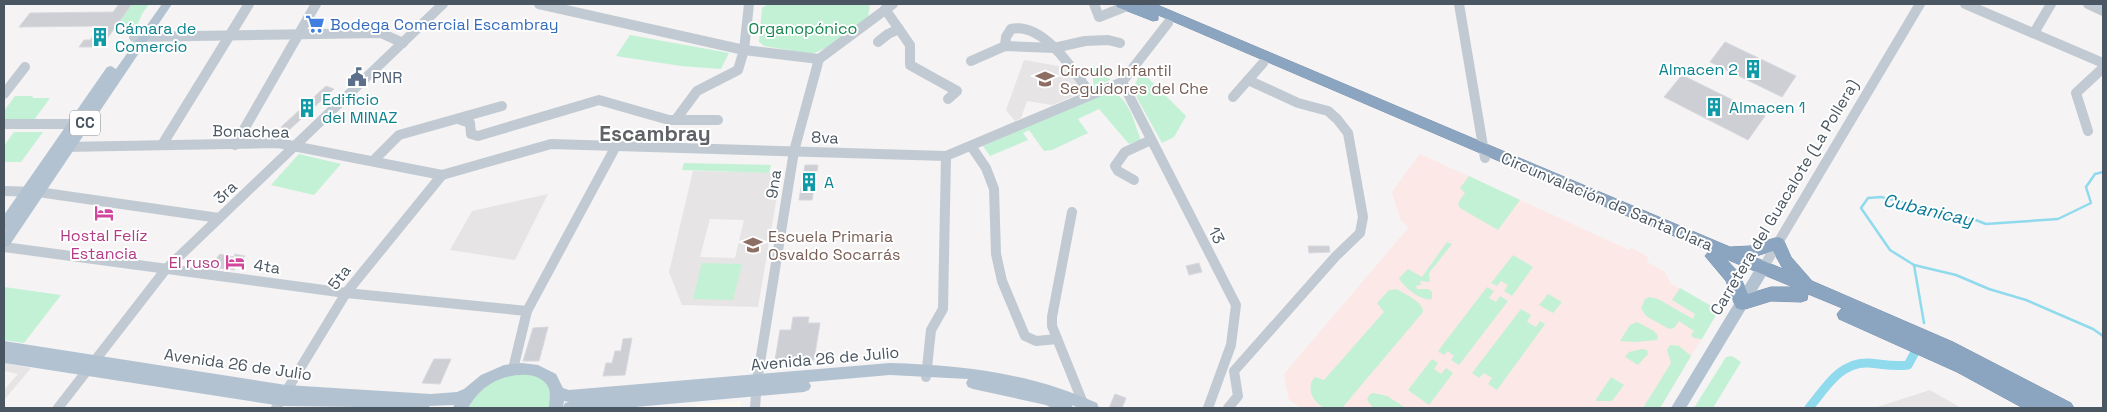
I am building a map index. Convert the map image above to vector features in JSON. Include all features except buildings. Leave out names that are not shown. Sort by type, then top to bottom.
[{"type":"highway","name":"Circunvalación de Santa Clara","points":[[1144,4],[1310,80],[1806,292],[1964,367],[2039,408]]},
{"type":"highway","name":"Circunvalación de Santa Clara","points":[[1125,5],[1263,63],[1310,80]]},
{"type":"highway","points":[[1778,242],[1785,261],[1806,292],[1769,293],[1742,303],[1740,291],[1734,277],[1721,255],[1750,252],[1778,242]]},
{"type":"highway","name":"Circunvalación de Santa Clara","points":[[1806,292],[1947,347],[2064,408]]},
{"type":"main road","name":"CC","points":[[4,242],[32,192],[139,37],[157,4]]},
{"type":"main road","name":"CC","points":[[63,147],[74,124],[139,37],[167,4]]},
{"type":"main road","name":"CC","points":[[4,225],[32,192]]},
{"type":"main road","name":"Carretera del Guacalote (La Pollera)","points":[[1678,408],[1760,272]]},
{"type":"main road","name":"Avenida 26 de Julio","points":[[4,347],[90,366],[281,400],[431,408]]},
{"type":"main road","name":"Avenida 26 de Julio","points":[[4,357],[90,366]]},
{"type":"main road","points":[[460,408],[468,394],[479,383],[492,375],[513,368],[534,369],[545,374],[553,382],[557,393],[556,408]]},
{"type":"main road","name":"Avenida 26 de Julio","points":[[926,373],[1048,399],[1066,408]]},
{"type":"main road","name":"Avenida 26 de Julio","points":[[557,393],[580,396],[756,386],[926,373],[1000,379],[1051,391],[1087,406]]},
{"type":"main road","name":"Avenida 26 de Julio","points":[[570,408],[756,386]]},
{"type":"main road","name":"Avenida 26 de Julio","points":[[281,400],[431,400],[457,398],[468,394]]},
{"type":"street","points":[[162,145],[249,4]]},
{"type":"street","points":[[234,145],[316,4]]},
{"type":"street","points":[[432,4],[432,15]]},
{"type":"street","name":"3ra","points":[[58,408],[166,269],[443,4]]},
{"type":"street","points":[[539,4],[744,50],[819,59],[889,7],[899,29],[910,45],[910,65],[957,91],[948,99]]},
{"type":"street","points":[[677,118],[697,90],[738,70],[744,50],[749,4]]},
{"type":"street","points":[[1094,4],[1099,17],[1125,5]]},
{"type":"street","points":[[1459,4],[1484,153]]},
{"type":"street","name":"Carretera del Guacalote (La Pollera)","points":[[1760,272],[1920,4]]},
{"type":"street","points":[[1965,4],[2103,63]]},
{"type":"street","points":[[2034,33],[2052,4]]},
{"type":"street","points":[[2088,4],[2103,11]]},
{"type":"street","name":"8va","points":[[442,174],[551,144],[946,156],[1122,82],[1168,23]]},
{"type":"street","points":[[1005,46],[1004,37],[1008,31],[1017,26],[1030,28],[1054,48],[1072,68],[1091,95]]},
{"type":"street","points":[[878,42],[888,34],[899,29]]},
{"type":"street","points":[[139,37],[381,33],[403,43]]},
{"type":"street","points":[[971,61],[1005,46],[1054,48],[1108,40],[1120,44]]},
{"type":"street","name":"9na","points":[[755,408],[756,386],[794,151],[819,59]]},
{"type":"street","points":[[1233,97],[1263,63]]},
{"type":"street","points":[[4,94],[25,67]]},
{"type":"street","points":[[2088,131],[2076,93],[2103,68]]},
{"type":"street","points":[[1228,408],[1238,396],[1234,371],[1336,256],[1360,233],[1363,217],[1348,133],[1337,119],[1328,111],[1298,103],[1248,80]]},
{"type":"street","name":"13","points":[[1122,82],[1236,305],[1236,322],[1233,338],[1208,408]]},
{"type":"street","points":[[472,119],[471,134],[478,136],[599,100],[669,120],[677,118],[718,120]]},
{"type":"street","points":[[374,161],[388,144],[399,135],[458,119],[472,119],[502,106]]},
{"type":"street","points":[[4,124],[74,124]]},
{"type":"street","points":[[1134,180],[1118,171],[1115,166],[1118,160],[1132,147],[1151,140]]},
{"type":"street","name":"Bonachea","points":[[63,147],[278,143],[442,174]]},
{"type":"street","points":[[513,368],[527,311],[616,146]]},
{"type":"street","points":[[971,146],[986,168],[994,189],[996,254],[1002,281],[1025,336],[1030,341],[1039,342],[1057,339]]},
{"type":"street","points":[[926,373],[931,330],[943,309],[946,156]]},
{"type":"street","name":"5ta","points":[[281,400],[346,293],[442,174]]},
{"type":"street","points":[[4,191],[32,192],[219,218]]},
{"type":"street","points":[[1072,212],[1052,317],[1052,326],[1087,406]]},
{"type":"street","name":"4ta","points":[[4,247],[346,293],[527,311]]},
{"type":"shaded area","name":"Círculo Infantil Seguidores del Che","points":[[1024,60],[1064,67],[1084,92],[1052,105],[1027,101],[1021,118],[1015,121],[1006,110]]},
{"type":"shaded area","points":[[1420,154],[1629,250],[1632,248],[1648,257],[1647,262],[1665,272],[1671,284],[1713,307],[1717,313],[1660,408],[1301,408],[1289,400],[1284,374],[1409,227],[1401,221],[1392,192]]},
{"type":"shaded area","name":"Escuela Primaria Osvaldo Socarrás","points":[[693,171],[781,173],[758,307],[682,305],[669,272]],"holes":[[[710,219],[744,220],[735,258],[700,257]]]},
{"type":"shaded area","points":[[548,194],[515,260],[450,250],[472,211]]},
{"type":"shaded area","points":[[4,363],[31,368],[4,400],[4,390],[18,374],[4,371]]},
{"type":"shaded area","points":[[1930,390],[1961,408],[1874,408]]},
{"type":"shaded area","points":[[741,401],[740,408],[696,408],[696,405]]},
{"type":"green space","points":[[132,4],[149,4],[137,26],[116,26]]},
{"type":"green space","name":"Organopónico","points":[[768,4],[870,4],[868,18],[826,48],[812,54],[764,46],[759,42],[762,8]]},
{"type":"green space","name":"Organopónico","points":[[630,35],[729,53],[721,69],[681,66],[616,56]]},
{"type":"green space","points":[[1108,66],[1110,80],[1094,87],[1091,67]]},
{"type":"green space","points":[[1141,71],[1186,116],[1174,137],[1162,143],[1137,98],[1134,87]]},
{"type":"green space","points":[[1113,92],[1124,100],[1134,119],[1141,140],[1129,144],[1099,109],[1078,119],[1088,133],[1052,150],[1044,151],[1029,130],[1023,133],[1028,140],[990,156],[983,146],[1104,94]]},
{"type":"green space","points":[[15,96],[50,98],[34,120],[4,120],[4,111]]},
{"type":"green space","points":[[14,132],[43,132],[21,162],[4,162],[4,146]]},
{"type":"green space","points":[[299,154],[341,164],[314,195],[271,185]]},
{"type":"green space","points":[[684,163],[771,165],[769,173],[682,170]]},
{"type":"green space","points":[[1469,176],[1520,200],[1498,230],[1460,208],[1458,203],[1465,193],[1460,188]]},
{"type":"green space","points":[[1447,242],[1452,244],[1429,273],[1430,282],[1420,281],[1421,285],[1416,286],[1417,289],[1428,289],[1432,292],[1432,299],[1418,296],[1401,282],[1399,278],[1408,269],[1422,277]]},
{"type":"green space","points":[[1513,255],[1533,267],[1512,296],[1504,291],[1508,285],[1501,281],[1497,286],[1491,283]]},
{"type":"green space","points":[[702,263],[742,264],[733,300],[693,299]]},
{"type":"green space","points":[[4,287],[61,295],[24,343],[4,340]]},
{"type":"green space","points":[[1487,287],[1494,291],[1489,298],[1496,302],[1500,296],[1508,301],[1459,365],[1451,360],[1454,356],[1448,351],[1444,355],[1438,351]]},
{"type":"green space","points":[[1680,288],[1713,307],[1717,313],[1702,339],[1694,338],[1691,335],[1694,331],[1679,321],[1674,328],[1669,329],[1646,316],[1641,308],[1645,299],[1649,297],[1658,299],[1693,319],[1695,314],[1672,300]]},
{"type":"green space","points":[[1397,289],[1417,301],[1423,312],[1342,408],[1325,408],[1321,406],[1312,394],[1312,381],[1315,377],[1324,380],[1384,312],[1377,303],[1389,290]]},
{"type":"green space","points":[[1548,294],[1562,302],[1553,313],[1539,305]]},
{"type":"green space","points":[[1521,309],[1531,315],[1527,322],[1536,327],[1540,321],[1545,324],[1497,390],[1488,384],[1492,378],[1484,373],[1479,378],[1472,373]]},
{"type":"green space","points":[[1637,322],[1654,331],[1658,336],[1657,340],[1620,341],[1630,325]]},
{"type":"green space","points":[[1670,345],[1679,346],[1691,356],[1660,408],[1643,408],[1671,363],[1667,350]]},
{"type":"green space","points":[[1642,349],[1647,350],[1648,354],[1638,365],[1625,357],[1629,352]]},
{"type":"green space","points":[[1732,356],[1741,362],[1713,408],[1694,408],[1726,357]]},
{"type":"green space","points":[[1432,359],[1438,363],[1434,369],[1441,374],[1446,368],[1453,373],[1429,405],[1408,390]]},
{"type":"green space","points":[[534,373],[543,380],[550,392],[551,408],[463,408],[495,376]]},
{"type":"green space","points":[[1611,377],[1624,385],[1612,401],[1595,401]]},
{"type":"green space","points":[[1373,393],[1387,396],[1406,408],[1373,408],[1367,400],[1369,395]]},
{"type":"waterway","name":"Cubanicay","points":[[1914,265],[1890,250],[1861,208],[1868,198],[1881,197],[1932,209],[1954,218],[1973,219],[1986,224],[2058,219],[2091,203],[2086,187],[2095,174],[2103,172]]},
{"type":"waterway","points":[[1914,265],[1956,275],[1989,289],[2026,300],[2093,329],[2103,336]]},
{"type":"waterway","name":"Cubanicay","points":[[1914,265],[1924,323]]},
{"type":"waterway","name":"Cubanicay","points":[[1809,408],[1841,371],[1859,364],[1869,363],[1893,366],[1908,365],[1914,354]]},
{"type":"place","name":"Bodega Comercial Escambray","points":[[315,24]]},
{"type":"place","name":"Cámara de Comercio","points":[[100,37]]},
{"type":"place","name":"Almacen 2","points":[[1753,69]]},
{"type":"place","name":"PNR","points":[[357,77]]},
{"type":"place","name":"Círculo Infantil Seguidores del Che","points":[[1045,79]]},
{"type":"place","name":"Almacen 1","points":[[1714,107]]},
{"type":"place","name":"Edificio del MINAZ","points":[[307,108]]},
{"type":"place","name":"A","points":[[809,182]]},
{"type":"place","name":"Hostal Felíz Estancia","points":[[104,213]]},
{"type":"place","name":"Escuela Primaria Osvaldo Socarrás","points":[[753,245]]},
{"type":"place","name":"El ruso","points":[[235,262]]},
{"type":"district","name":"Escambray","points":[[655,134]]}]
